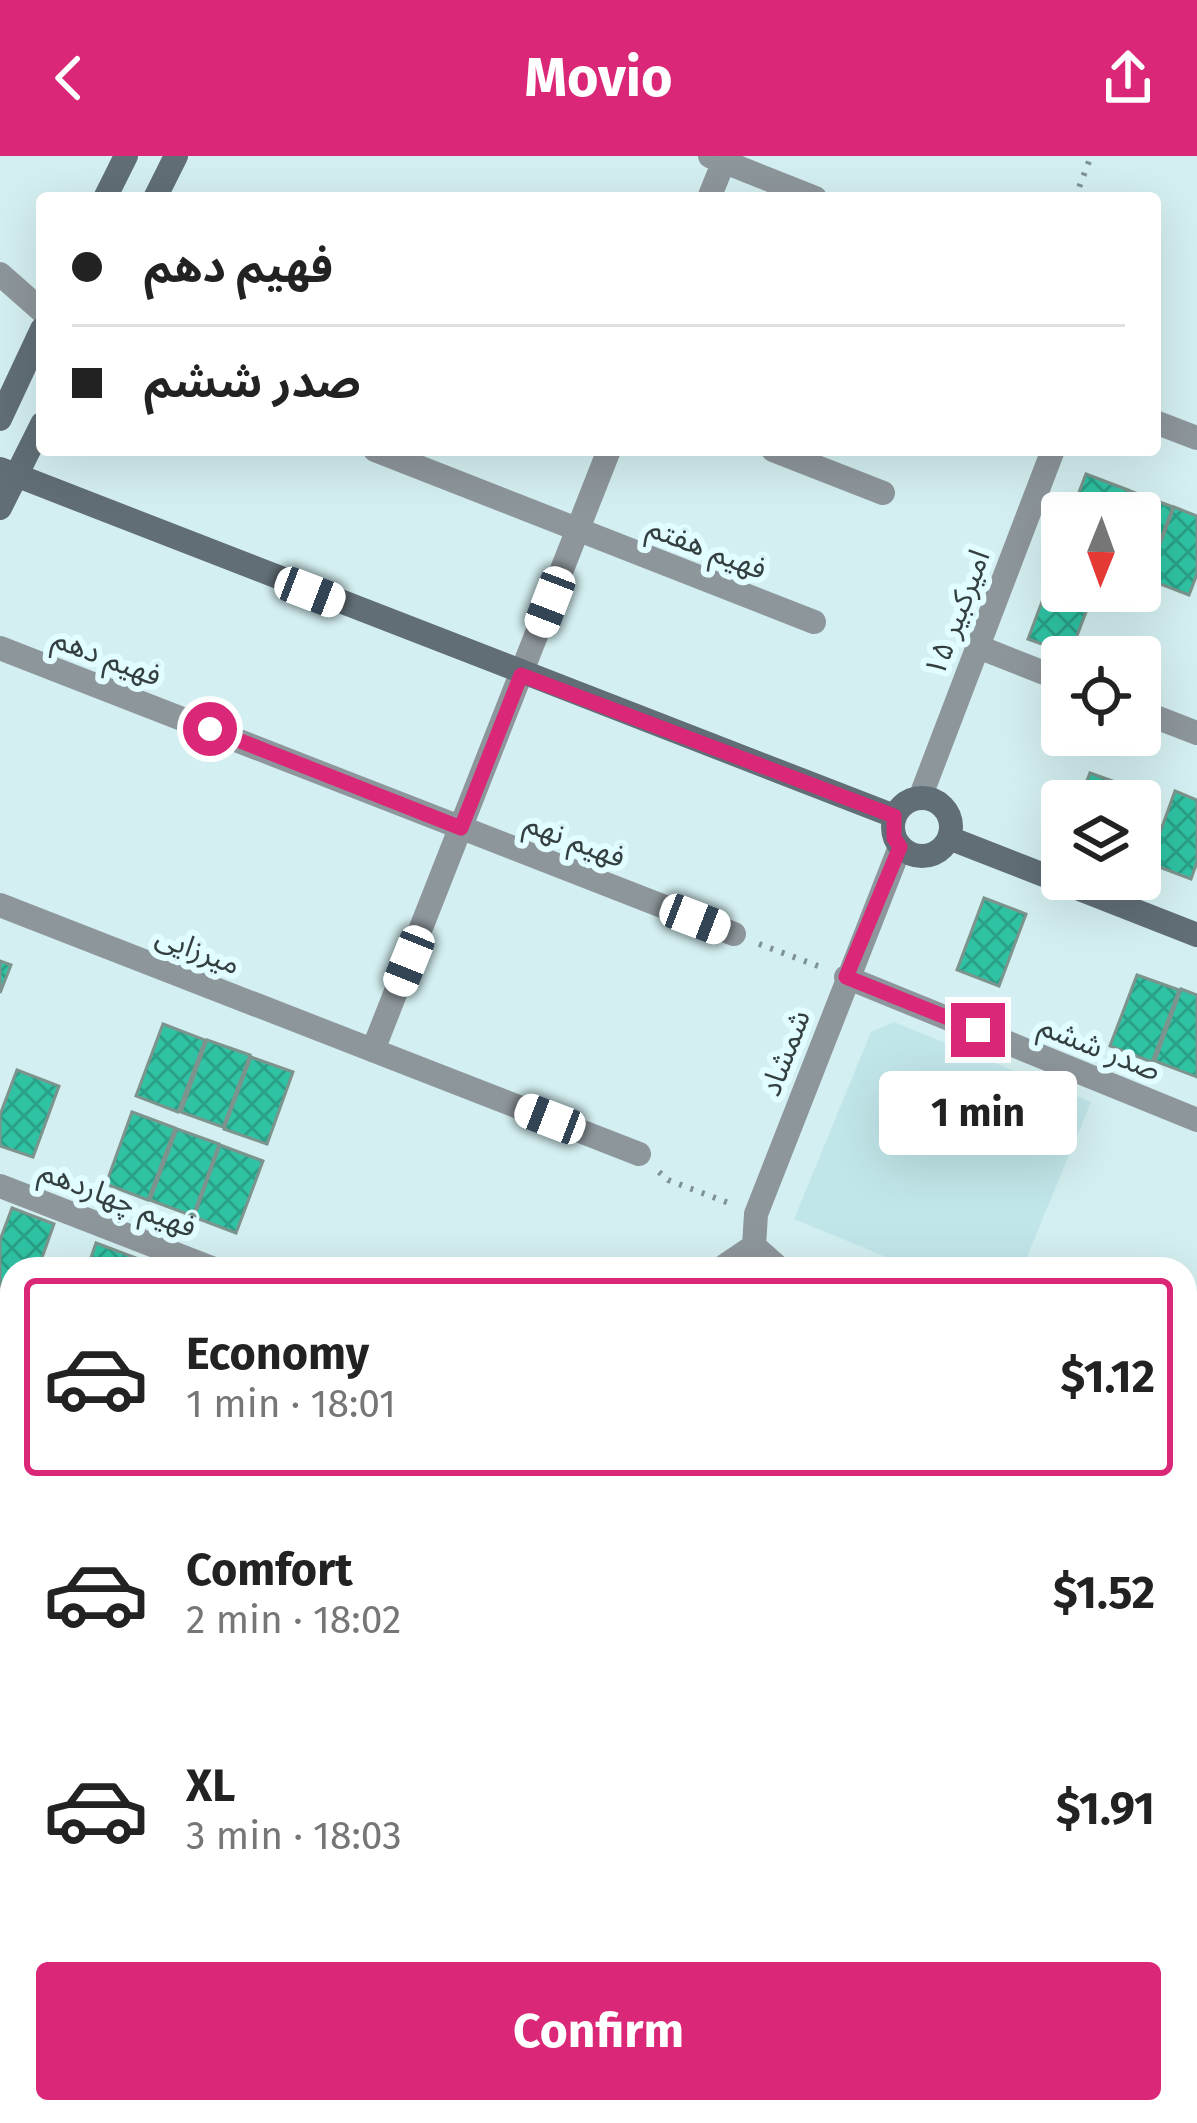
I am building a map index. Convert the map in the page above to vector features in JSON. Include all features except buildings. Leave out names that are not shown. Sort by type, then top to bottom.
[{"type":"street","points":[[108,192],[126,156]]},
{"type":"street","points":[[158,192],[176,156]]},
{"type":"street","points":[[710,192],[719,158],[800,192]]},
{"type":"street","points":[[0,274],[36,306]]},
{"type":"street","points":[[0,419],[36,342]]},
{"type":"street","points":[[1161,424],[1197,438]]},
{"type":"street","points":[[0,508],[8,473],[36,433]]},
{"type":"street","name":"فهیم هفتم","points":[[390,456],[814,622]]},
{"type":"street","points":[[373,1050],[607,456]]},
{"type":"street","points":[[788,456],[883,493]]},
{"type":"street","name":"امیرکبیر ۱۵","points":[[920,798],[1051,456]]},
{"type":"street","points":[[8,473],[894,816]]},
{"type":"street","points":[[976,646],[1041,672]]},
{"type":"street","name":"فهیم دهم","points":[[0,648],[461,828]]},
{"type":"street","points":[[1161,718],[1197,733]]},
{"type":"street","points":[[920,798],[942,806],[951,827],[942,848],[921,856],[900,847],[894,838],[894,816],[909,800],[920,798]]},
{"type":"street","name":"فهیم نهم","points":[[461,828],[734,934]]},
{"type":"street","points":[[949,838],[1197,935]]},
{"type":"street","name":"شمشاد","points":[[754,1246],[756,1214],[900,847]]},
{"type":"street","name":"میرزایی","points":[[0,905],[639,1154]]},
{"type":"street","name":"صدر ششم","points":[[846,977],[1197,1120]]},
{"type":"street","name":"فهیم چهاردهم","points":[[0,1186],[183,1257]]},
{"type":"street","points":[[738,1257],[754,1246],[766,1257]]},
{"type":"path","points":[[1077,192],[1091,156]]},
{"type":"path","points":[[734,934],[846,977]]},
{"type":"path","points":[[639,1154],[668,1180],[756,1214]]},
{"type":"shaded area","points":[[894,1022],[1091,1102],[1027,1257],[886,1257],[794,1219],[871,1032]]},
{"type":"route","points":[[210,729],[461,828],[521,675],[894,816],[894,838],[900,847],[846,977],[978,1030]]}]
